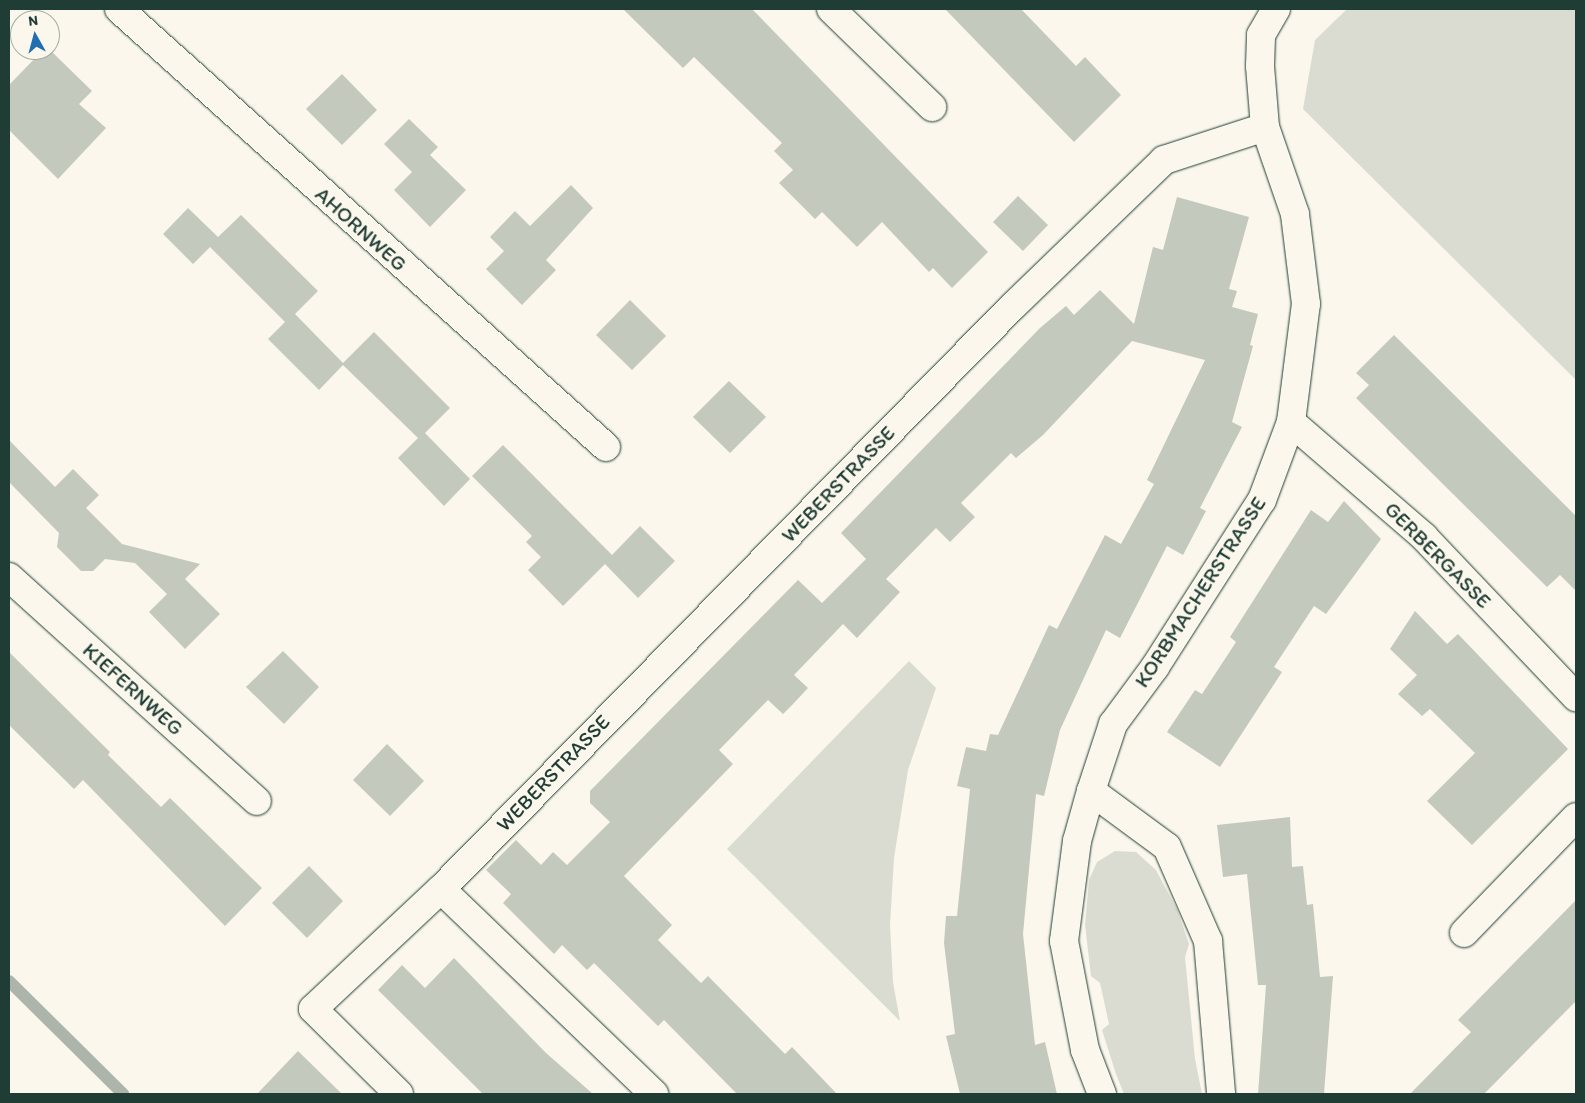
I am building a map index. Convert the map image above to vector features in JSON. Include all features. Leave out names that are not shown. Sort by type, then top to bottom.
[{"type":"street","name":"AHORNWEG","points":[[119,9],[606,447]]},
{"type":"street","points":[[831,9],[932,107]]},
{"type":"street","name":"KORBMACHERSTRASSE","points":[[1102,1094],[1085,1050],[1064,941],[1077,841],[1091,791],[1113,724],[1155,666],[1262,500],[1292,422],[1306,304],[1295,214],[1265,127],[1260,66],[1261,35],[1276,9]]},
{"type":"street","name":"WEBERSTRASSE","points":[[399,1094],[313,1009],[441,889],[1013,306],[1164,160],[1265,127]]},
{"type":"street","name":"GERBERGASSE","points":[[1292,422],[1424,537],[1576,698]]},
{"type":"street","name":"KIEFERNWEG","points":[[9,577],[257,801]]},
{"type":"street","points":[[1091,791],[1167,847],[1208,941],[1221,1094]]},
{"type":"street","points":[[1464,932],[1576,817]]},
{"type":"street","points":[[441,889],[654,1094]]},
{"type":"shaded area","points":[[1347,9],[1576,9],[1576,380],[1303,109],[1315,40]]},
{"type":"shaded area","points":[[909,661],[936,688],[908,770],[894,858],[890,925],[893,982],[900,1021],[727,849]]},
{"type":"shaded area","points":[[1115,851],[1136,852],[1156,870],[1177,909],[1189,944],[1185,957],[1195,1059],[1202,1094],[1124,1094],[1116,1074],[1102,1030],[1109,1024],[1100,983],[1091,976],[1085,925],[1089,880],[1097,862]]},
{"type":"building","points":[[623,9],[752,9],[988,252],[952,288],[933,268],[929,272],[882,222],[857,247],[822,212],[815,219],[779,183],[793,170],[774,151],[782,143],[694,57],[683,68]]},
{"type":"building","points":[[945,9],[1021,9],[1076,66],[1085,57],[1121,95],[1074,142]]},
{"type":"building","points":[[33,60],[60,60],[92,91],[79,104],[106,128],[58,179],[9,130],[9,85]]},
{"type":"building","points":[[342,74],[377,110],[342,145],[306,109]]},
{"type":"building","points":[[409,119],[438,147],[430,155],[466,190],[430,227],[394,190],[412,172],[384,144]]},
{"type":"building","points":[[571,185],[593,208],[546,260],[556,270],[522,305],[486,269],[504,251],[490,237],[515,211],[530,226]]},
{"type":"building","points":[[1018,196],[1048,225],[1023,251],[993,222]]},
{"type":"building","points":[[1177,197],[1249,217],[1229,289],[1237,291],[1232,307],[1258,314],[1250,345],[1253,346],[1232,422],[1242,427],[1200,508],[1206,511],[1183,555],[1167,546],[1120,638],[1106,630],[1060,730],[1044,796],[1036,794],[1023,934],[1035,1045],[1045,1042],[1057,1094],[960,1094],[946,1036],[955,1034],[944,943],[946,916],[957,916],[970,789],[957,786],[966,747],[986,751],[990,734],[998,735],[1049,625],[1057,629],[1105,535],[1121,544],[1154,484],[1147,480],[1205,360],[1132,341],[1043,435],[1016,458],[1011,453],[961,503],[975,517],[950,542],[936,528],[886,579],[900,592],[857,638],[843,624],[794,675],[808,688],[783,714],[768,700],[719,750],[733,764],[624,876],[672,925],[658,940],[701,983],[708,976],[785,1054],[792,1047],[837,1094],[737,1094],[664,1020],[658,1026],[594,963],[587,970],[562,945],[554,954],[503,903],[511,894],[486,870],[516,840],[541,865],[553,852],[567,865],[610,822],[590,803],[590,791],[798,580],[822,603],[866,559],[841,533],[1040,328],[1066,306],[1074,315],[1100,290],[1134,324],[1153,247],[1163,250]]},
{"type":"building","points":[[188,208],[218,237],[241,215],[318,291],[295,314],[343,363],[374,332],[450,408],[425,433],[470,479],[444,506],[398,458],[418,438],[343,365],[319,390],[268,339],[285,322],[210,247],[193,264],[163,234]]},
{"type":"building","points":[[630,300],[666,336],[632,370],[596,335]]},
{"type":"building","points":[[1394,335],[1576,516],[1576,591],[1560,575],[1547,587],[1356,398],[1369,385],[1356,373]]},
{"type":"building","points":[[729,381],[766,417],[730,453],[693,417]]},
{"type":"building","points":[[9,440],[55,487],[73,469],[99,495],[86,508],[122,544],[200,564],[185,579],[220,614],[185,649],[149,612],[167,594],[135,563],[105,559],[93,571],[81,571],[57,547],[59,533],[9,482]]},
{"type":"building","points":[[503,445],[612,555],[640,526],[675,561],[638,598],[605,564],[563,606],[528,570],[541,557],[526,542],[532,536],[472,476]]},
{"type":"building","points":[[1344,501],[1381,539],[1326,614],[1314,606],[1274,667],[1282,672],[1220,767],[1167,732],[1195,690],[1202,694],[1236,642],[1230,637],[1311,510],[1328,522]]},
{"type":"building","points":[[1415,611],[1447,644],[1458,634],[1568,749],[1472,845],[1427,801],[1475,753],[1430,709],[1422,716],[1398,694],[1417,675],[1390,649]]},
{"type":"building","points":[[283,651],[319,687],[284,724],[246,687]]},
{"type":"building","points":[[9,652],[110,752],[108,755],[161,807],[170,798],[262,888],[225,926],[83,780],[74,789],[9,725]]},
{"type":"building","points":[[387,744],[424,781],[390,816],[353,780]]},
{"type":"building","points":[[1290,817],[1292,867],[1303,866],[1307,905],[1313,904],[1320,977],[1333,976],[1324,1094],[1258,1094],[1266,985],[1258,985],[1247,874],[1223,877],[1217,825]]},
{"type":"building","points":[[309,866],[343,901],[307,938],[272,903]]},
{"type":"building","points":[[1576,900],[1576,1001],[1484,1094],[1410,1094],[1471,1032],[1458,1020]]},
{"type":"building","points":[[454,958],[546,1053],[593,1094],[483,1094],[378,990],[402,965],[425,988]]},
{"type":"building","points":[[298,1051],[342,1094],[257,1094]]},
{"type":"waterway","points":[[9,981],[123,1094]]}]
